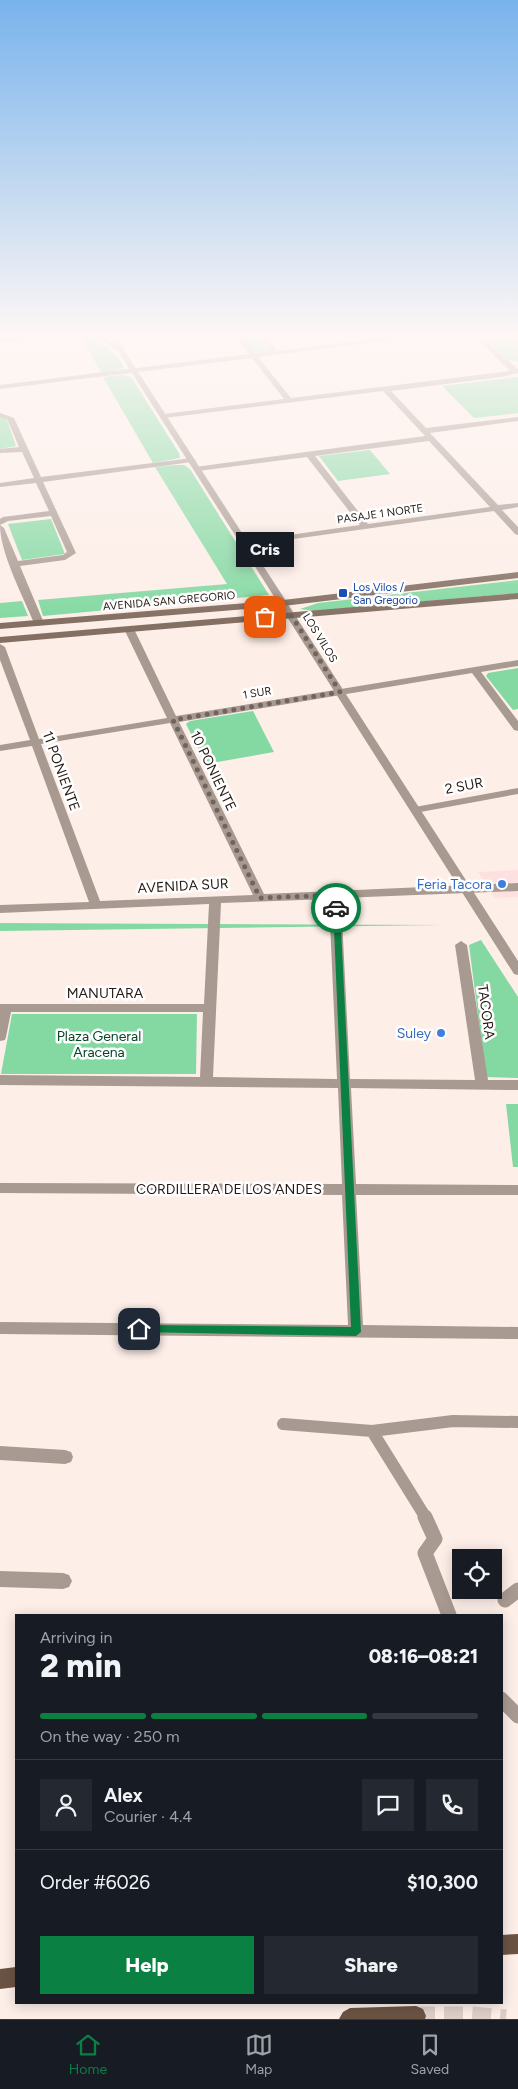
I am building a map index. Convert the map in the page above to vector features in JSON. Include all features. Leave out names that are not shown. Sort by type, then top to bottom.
[{"type":"main road","name":"AVENIDA SAN GREGORIO","points":[[0,626],[283,603],[518,575]]},
{"type":"main road","name":"AVENIDA SAN GREGORIO","points":[[0,640],[518,596]]},
{"type":"main road","points":[[503,1945],[518,1944]]},
{"type":"main road","points":[[0,1979],[15,1978]]},
{"type":"main road","points":[[350,2019],[416,2016]]},
{"type":"street","points":[[14,564],[64,557],[72,553],[16,431]]},
{"type":"street","name":"LOS VILOS","points":[[174,431],[464,890]]},
{"type":"street","points":[[424,431],[518,532]]},
{"type":"street","points":[[198,469],[431,438]]},
{"type":"street","points":[[0,451],[24,448]]},
{"type":"street","points":[[309,454],[366,527]]},
{"type":"street","points":[[0,484],[192,460]]},
{"type":"street","name":"PASAJE 1 NORTE","points":[[246,544],[518,505]]},
{"type":"street","points":[[0,522],[6,519],[53,513]]},
{"type":"street","points":[[0,528],[39,623]]},
{"type":"street","name":"10 PONIENTE","points":[[129,629],[260,898]]},
{"type":"street","name":"11 PONIENTE","points":[[0,647],[96,905]]},
{"type":"street","name":"1 SUR","points":[[0,748],[518,663]]},
{"type":"street","points":[[474,670],[518,728]]},
{"type":"street","name":"2 SUR","points":[[415,810],[518,791]]},
{"type":"street","name":"AVENIDA SUR","points":[[0,910],[518,887]]},
{"type":"street","points":[[464,890],[518,971]]},
{"type":"street","points":[[335,895],[356,1332]]},
{"type":"street","points":[[206,1082],[215,900]]},
{"type":"street","name":"TACORA","points":[[461,945],[482,1084]]},
{"type":"street","points":[[0,1037],[2,1008]]},
{"type":"street","name":"MANUTARA","points":[[2,1008],[210,1008]]},
{"type":"street","points":[[0,1080],[518,1085]]},
{"type":"street","name":"CORDILLERA DE LOS ANDES","points":[[0,1188],[518,1190]]},
{"type":"street","points":[[0,1328],[518,1333]]},
{"type":"street","points":[[0,1453],[65,1457]]},
{"type":"street","points":[[0,1579],[63,1581]]},
{"type":"lane","points":[[284,1424],[372,1431],[453,1420],[518,1422]]},
{"type":"lane","points":[[372,1431],[428,1522],[435,1539],[425,1553],[449,1614]]},
{"type":"lane","points":[[505,1600],[518,1590]]},
{"type":"lane","points":[[503,1701],[518,1716]]},
{"type":"shaded area","name":"Feria Tacora","points":[[518,870],[518,897],[495,898],[478,872]]},
{"type":"green space","points":[[0,431],[11,431],[16,446],[0,449]]},
{"type":"green space","points":[[135,431],[165,431],[179,453],[180,458],[153,463]]},
{"type":"green space","points":[[370,450],[390,474],[338,481],[319,456]]},
{"type":"green space","points":[[184,465],[190,469],[269,595],[43,616],[38,600],[227,584],[155,467]]},
{"type":"green space","points":[[51,519],[65,554],[22,560],[8,524]]},
{"type":"green space","points":[[518,580],[518,593],[314,611],[300,609],[318,603]]},
{"type":"green space","points":[[22,601],[28,616],[0,618],[0,603]]},
{"type":"green space","points":[[518,668],[518,709],[513,710],[486,676],[488,673]]},
{"type":"green space","points":[[253,711],[274,752],[206,764],[186,724],[190,721]]},
{"type":"green space","points":[[0,923],[443,925],[0,931]]},
{"type":"green space","points":[[481,940],[518,997],[518,1078],[486,1077],[469,945]]},
{"type":"green space","name":"Plaza General Aracena","points":[[12,1014],[197,1014],[196,1074],[1,1074]]},
{"type":"green space","points":[[506,1104],[518,1104],[518,1167],[513,1167]]},
{"type":"tunnel","points":[[416,2016],[472,2016],[506,2019]]},
{"type":"way so far","points":[[265,617],[291,615],[340,692],[173,720],[260,898],[335,895],[336,908]]},
{"type":"place","name":"Los Vilos / San Gregorio","points":[[343,593]]},
{"type":"place","name":"Cris","points":[[265,617]]},
{"type":"place","name":"Feria Tacora","points":[[502,884]]},
{"type":"place","name":"Suley","points":[[441,1033]]},
{"type":"route","points":[[139,1329],[356,1332],[336,908]]}]
